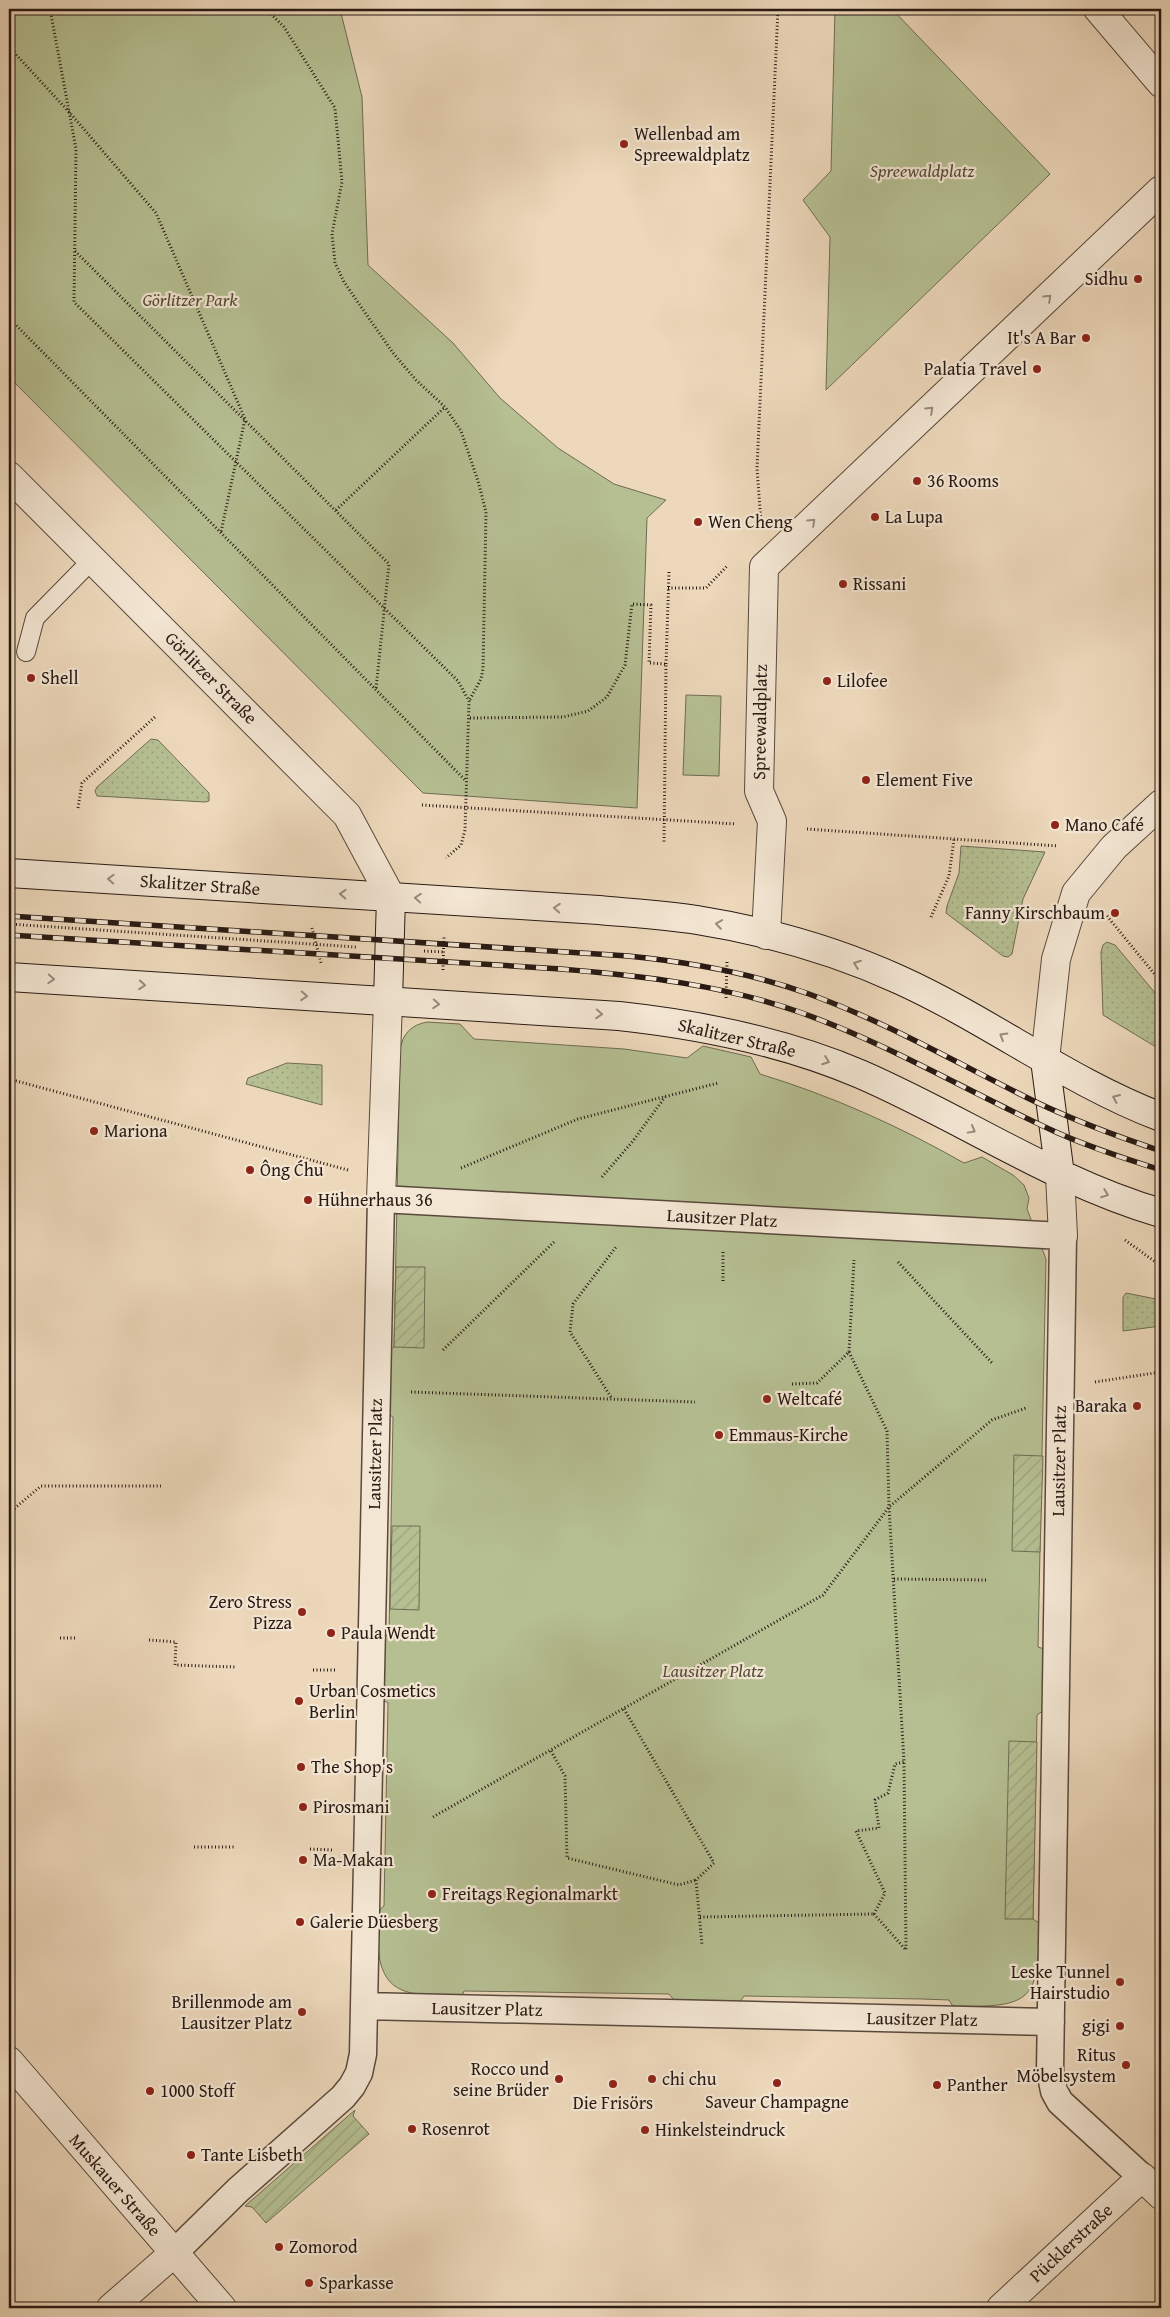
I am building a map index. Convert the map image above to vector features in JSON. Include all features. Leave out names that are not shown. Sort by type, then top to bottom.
[{"type":"street","points":[[1098,9],[1161,83]]},
{"type":"street","points":[[764,567],[1161,190]]},
{"type":"street","name":"Görlitzer Straße","points":[[9,476],[347,815],[391,896]]},
{"type":"street","name":"Spreewaldplatz","points":[[764,567],[759,791],[772,821],[766,935]]},
{"type":"street","points":[[1060,1175],[1045,1060],[1056,959],[1076,893],[1114,847],[1161,804]]},
{"type":"street","name":"Skalitzer Straße","points":[[9,873],[391,896],[657,916],[727,926],[826,952],[900,980],[958,1010],[1110,1095],[1161,1117]]},
{"type":"street","points":[[388,1001],[391,896]]},
{"type":"street","name":"Skalitzer Straße","points":[[9,977],[619,1016],[704,1027],[758,1039],[859,1073],[924,1103],[1003,1147],[1060,1175],[1120,1200],[1161,1213]]},
{"type":"street","name":"Lausitzer Platz","points":[[388,1001],[381,1199],[364,2006],[1051,2022],[1063,1236],[1060,1175]]},
{"type":"street","name":"Lausitzer Platz","points":[[381,1199],[1063,1236]]},
{"type":"street","points":[[111,2308],[174,2253],[238,2190],[343,2097],[359,2073],[362,2054],[364,2006]]},
{"type":"street","points":[[1051,2022],[1050,2071],[1054,2091],[1068,2111],[1151,2186]]},
{"type":"street","name":"Muskauer Straße","points":[[9,2061],[222,2308]]},
{"type":"street","name":"Pücklerstraße","points":[[1001,2308],[1151,2186]]},
{"type":"lane","points":[[26,652],[35,618],[92,560]]},
{"type":"path","points":[[50,9],[76,149],[74,302],[458,681],[469,701]]},
{"type":"path","points":[[266,9],[284,27],[335,108],[342,182],[332,234],[335,262],[344,282],[393,353],[416,380],[445,407],[461,430],[486,512],[483,669],[481,679],[469,701],[466,830],[461,845],[446,858]]},
{"type":"path","points":[[764,567],[757,468],[778,9]]},
{"type":"path","points":[[9,47],[70,112],[156,213],[246,419],[221,532]]},
{"type":"path","points":[[74,250],[246,419],[389,564],[386,610],[376,689]]},
{"type":"path","points":[[9,318],[467,781]]},
{"type":"path","points":[[336,510],[445,407]]},
{"type":"path","points":[[668,588],[706,588],[723,571]]},
{"type":"path","points":[[664,844],[669,572]]},
{"type":"path","points":[[469,718],[563,717],[588,711],[607,697],[625,665],[631,628],[632,604],[651,605],[649,662],[666,664]]},
{"type":"path","points":[[78,808],[82,783],[156,716]]},
{"type":"path","points":[[931,918],[949,876],[954,839]]},
{"type":"path","points":[[1107,916],[1161,982]]},
{"type":"path","points":[[310,919],[322,970]]},
{"type":"path","points":[[9,924],[362,947]]},
{"type":"path","points":[[443,977],[444,927]]},
{"type":"path","points":[[419,951],[444,952]]},
{"type":"path","points":[[726,1003],[727,954]]},
{"type":"path","points":[[9,1079],[351,1171]]},
{"type":"path","points":[[458,1169],[578,1119],[718,1082]]},
{"type":"path","points":[[1119,1238],[1127,1241],[1161,1266]]},
{"type":"path","points":[[611,1397],[570,1332],[573,1304],[618,1244]]},
{"type":"path","points":[[723,1249],[723,1281]]},
{"type":"path","points":[[700,1917],[874,1914],[906,1950],[904,1762],[889,1507],[887,1430],[848,1352],[854,1258]]},
{"type":"path","points":[[894,1258],[993,1364]]},
{"type":"path","points":[[792,1384],[817,1384],[848,1352]]},
{"type":"path","points":[[433,1817],[551,1752],[823,1595],[889,1507],[992,1420],[1098,1381],[1161,1372]]},
{"type":"path","points":[[377,1392],[611,1397],[695,1402]]},
{"type":"path","points":[[9,1513],[41,1486],[162,1486]]},
{"type":"path","points":[[894,1579],[988,1580]]},
{"type":"path","points":[[60,1638],[75,1638]]},
{"type":"path","points":[[149,1640],[176,1642],[175,1665],[235,1667]]},
{"type":"path","points":[[551,1752],[565,1776],[567,1858],[679,1884],[696,1880],[714,1863],[624,1709]]},
{"type":"path","points":[[874,1914],[885,1893],[856,1831],[879,1828],[875,1800],[888,1792],[895,1764],[904,1762]]},
{"type":"path","points":[[194,1846],[235,1847]]},
{"type":"path","points":[[696,1880],[702,1945]]},
{"type":"green space","name":"Görlitzer Park","points":[[9,9],[340,9],[362,97],[368,265],[453,343],[500,398],[558,448],[614,484],[666,500],[647,518],[637,808],[423,793],[9,377]]},
{"type":"green space","name":"Spreewaldplatz","points":[[835,9],[892,9],[1050,174],[826,390],[830,237],[803,200],[831,171]]},
{"type":"green space","points":[[686,695],[721,696],[719,776],[683,775]]},
{"type":"green space","points":[[151,739],[158,740],[209,793],[209,801],[97,796],[95,791],[97,787]]},
{"type":"green space","points":[[961,846],[1045,852],[1023,899],[1012,954],[1008,957],[1003,956],[946,913],[959,873]]},
{"type":"green space","points":[[1107,942],[1115,945],[1161,1000],[1161,1050],[1103,1015],[1101,952],[1103,945]]},
{"type":"green space","name":"Lausitzer Platz","points":[[427,1022],[460,1024],[474,1039],[624,1049],[687,1058],[703,1046],[751,1057],[760,1074],[813,1092],[865,1113],[964,1163],[982,1157],[1013,1175],[1024,1185],[1029,1198],[1027,1209],[1046,1259],[1038,1647],[1044,1649],[1044,1710],[1037,1715],[1033,1919],[1039,1923],[1039,1948],[1033,1983],[1026,1994],[1016,2001],[1001,2005],[955,2006],[949,2000],[922,1999],[744,1996],[740,2002],[674,2000],[669,1994],[464,1991],[462,1996],[427,1995],[400,1989],[390,1982],[383,1971],[379,1956],[378,1915],[384,1906],[388,1703],[383,1700],[385,1636],[389,1634],[393,1417],[388,1414],[389,1351],[394,1347],[400,1051],[408,1031],[416,1025]]},
{"type":"green space","points":[[287,1063],[322,1065],[322,1105],[246,1084],[248,1078]]},
{"type":"green space","points":[[396,1267],[425,1267],[424,1348],[394,1347]]},
{"type":"green space","points":[[1126,1293],[1161,1300],[1161,1326],[1123,1331],[1123,1297]]},
{"type":"green space","points":[[1014,1455],[1043,1456],[1040,1552],[1012,1551]]},
{"type":"green space","points":[[392,1526],[420,1526],[419,1610],[390,1609]]},
{"type":"green space","points":[[1009,1741],[1037,1742],[1033,1919],[1005,1919]]},
{"type":"green space","points":[[355,2110],[353,2116],[369,2134],[266,2223],[252,2207],[245,2206]]},
{"type":"railway","points":[[9,916],[628,956],[720,969],[765,980],[839,1005],[897,1031],[1053,1110],[1161,1151]]},
{"type":"railway","points":[[9,935],[561,969],[683,983],[743,995],[773,1003],[835,1026],[899,1055],[1058,1133],[1161,1170]]},
{"type":"place","name":"Wellenbad am Spreewaldplatz","points":[[624,144]]},
{"type":"place","name":"Sidhu","points":[[1138,279]]},
{"type":"place","name":"It's A Bar","points":[[1086,338]]},
{"type":"place","name":"Palatia Travel","points":[[1037,369]]},
{"type":"place","name":"36 Rooms","points":[[917,481]]},
{"type":"place","name":"La Lupa","points":[[875,517]]},
{"type":"place","name":"Wen Cheng","points":[[698,522]]},
{"type":"place","name":"Rissani","points":[[843,584]]},
{"type":"place","name":"Shell","points":[[31,678]]},
{"type":"place","name":"Lilofee","points":[[827,681]]},
{"type":"place","name":"Element Five","points":[[866,780]]},
{"type":"place","name":"Mano Café","points":[[1055,825]]},
{"type":"place","name":"Fanny Kirschbaum","points":[[1115,913]]},
{"type":"place","name":"Mariona","points":[[94,1131]]},
{"type":"place","name":"Ông Ćhu","points":[[250,1170]]},
{"type":"place","name":"Hühnerhaus 36","points":[[308,1200]]},
{"type":"place","name":"Weltcafé","points":[[767,1399]]},
{"type":"place","name":"Baraka","points":[[1137,1406]]},
{"type":"place","name":"Emmaus-Kirche","points":[[719,1435]]},
{"type":"place","name":"Zero Stress Pizza","points":[[302,1612]]},
{"type":"place","name":"Paula Wendt","points":[[331,1633]]},
{"type":"place","name":"Urban Cosmetics Berlin","points":[[299,1701]]},
{"type":"place","name":"The Shop's","points":[[301,1767]]},
{"type":"place","name":"Pirosmani","points":[[303,1807]]},
{"type":"place","name":"Ma-Makan","points":[[303,1860]]},
{"type":"place","name":"Freitags Regionalmarkt","points":[[432,1894]]},
{"type":"place","name":"Galerie Düesberg","points":[[300,1922]]},
{"type":"place","name":"Leske Tunnel Hairstudio","points":[[1120,1982]]},
{"type":"place","name":"Brillenmode am Lausitzer Platz","points":[[302,2012]]},
{"type":"place","name":"gigi","points":[[1120,2026]]},
{"type":"place","name":"Ritus Möbelsystem","points":[[1126,2065]]},
{"type":"place","name":"Rocco und seine Brüder","points":[[559,2079]]},
{"type":"place","name":"chi chu","points":[[652,2079]]},
{"type":"place","name":"Saveur Champagne","points":[[777,2083]]},
{"type":"place","name":"Die Frisörs","points":[[613,2084]]},
{"type":"place","name":"Panther","points":[[937,2085]]},
{"type":"place","name":"1000 Stoff","points":[[150,2091]]},
{"type":"place","name":"Rosenrot","points":[[412,2129]]},
{"type":"place","name":"Hinkelsteindruck","points":[[645,2130]]},
{"type":"place","name":"Tante Lisbeth","points":[[191,2155]]},
{"type":"place","name":"Zomorod","points":[[279,2247]]},
{"type":"place","name":"Sparkasse","points":[[309,2283]]}]
